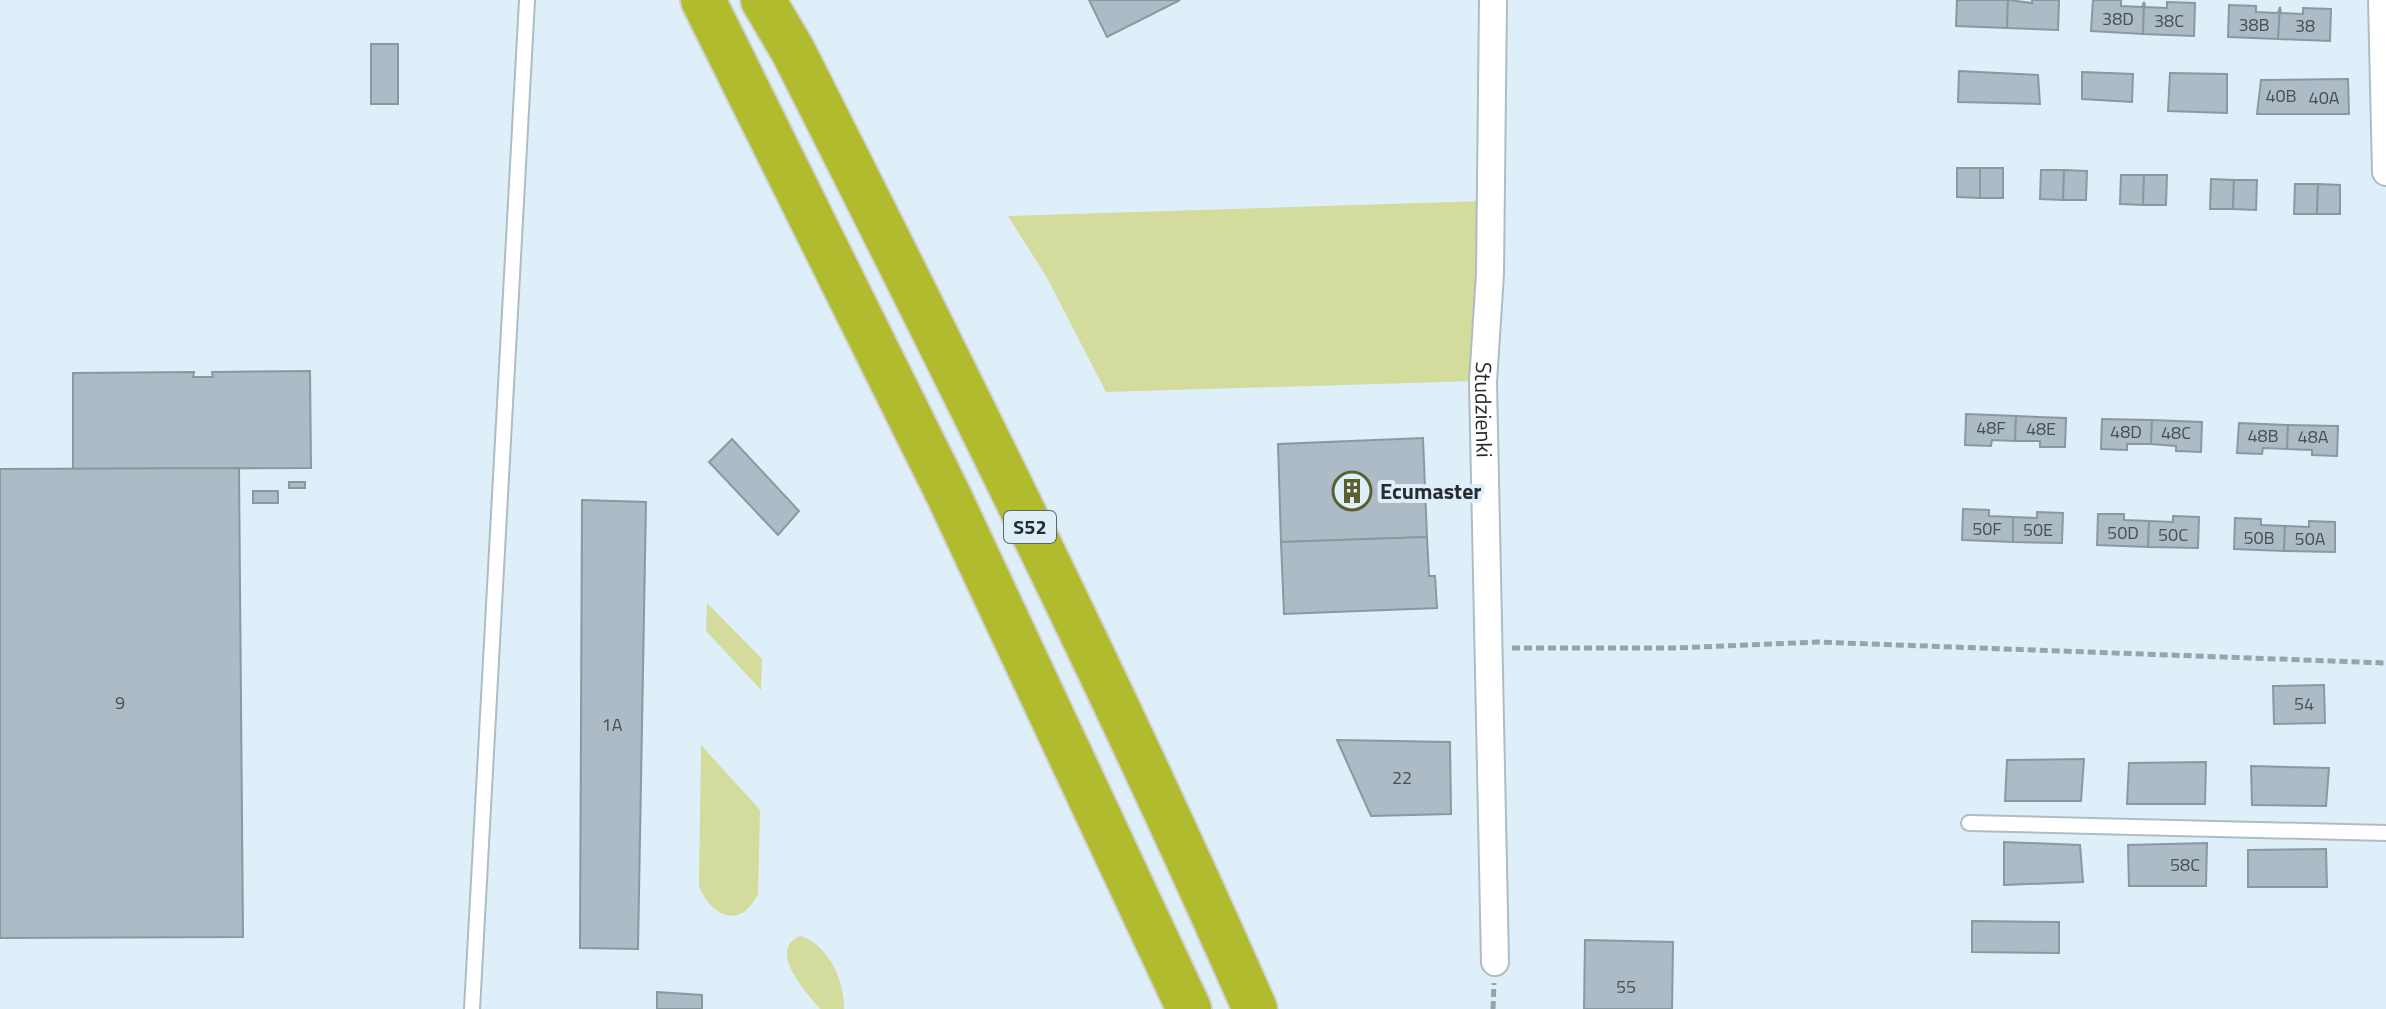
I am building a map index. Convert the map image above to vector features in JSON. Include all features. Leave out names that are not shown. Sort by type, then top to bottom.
[{"type":"highway","points":[[695,0],[737,63]]},
{"type":"highway","name":"S52","points":[[703,0],[737,63],[962,522],[1189,1009]]},
{"type":"highway","name":"S52","points":[[763,0],[793,51],[1001,466],[1192,866],[1255,1009]]},
{"type":"highway","points":[[775,0],[793,51]]},
{"type":"street","name":"Studzienki","points":[[1493,0],[1490,274],[1483,382],[1495,962]]},
{"type":"street","points":[[2382,0],[2386,172]]},
{"type":"lane","points":[[472,1009],[527,0]]},
{"type":"lane","points":[[1969,823],[2386,833]]},
{"type":"path","points":[[1487,649],[1676,648],[1817,642],[2386,663]]},
{"type":"green space","points":[[1483,201],[1478,381],[1106,392],[1046,276],[1008,216]]},
{"type":"green space","points":[[707,603],[762,659],[761,690],[706,631]]},
{"type":"green space","points":[[701,745],[760,810],[758,894],[751,905],[735,915],[718,912],[704,897],[699,886]]},
{"type":"green space","points":[[800,936],[819,947],[833,965],[844,998],[844,1009],[820,1009],[799,983],[788,961],[787,951]]},
{"type":"building","points":[[1089,0],[1180,0],[1107,37]]},
{"type":"building","points":[[1957,0],[2008,0],[2007,28],[1956,26]]},
{"type":"building","points":[[2008,0],[2032,3],[2032,0],[2059,0],[2058,30],[2007,28]]},
{"type":"building","points":[[2093,0],[2121,0],[2121,6],[2142,7],[2144,2],[2143,34],[2091,31]]},
{"type":"building","points":[[2144,2],[2145,7],[2167,8],[2167,2],[2195,3],[2194,36],[2143,34]]},
{"type":"building","points":[[2229,5],[2256,6],[2256,12],[2278,13],[2280,7],[2278,39],[2228,37]]},
{"type":"building","points":[[2280,7],[2281,13],[2303,14],[2303,8],[2331,9],[2330,41],[2278,39]]},
{"type":"building","points":[[371,44],[398,44],[398,104],[371,104]]},
{"type":"building","points":[[1959,71],[2038,75],[2040,104],[1958,102]]},
{"type":"building","points":[[2082,72],[2133,74],[2132,102],[2082,99]]},
{"type":"building","points":[[2170,73],[2227,74],[2227,113],[2168,111]]},
{"type":"building","points":[[2348,79],[2349,114],[2257,114],[2261,80]]},
{"type":"building","points":[[1957,168],[1980,168],[1980,198],[1957,197]]},
{"type":"building","points":[[1980,168],[2003,168],[2003,198],[1980,198]]},
{"type":"building","points":[[2041,170],[2064,170],[2063,200],[2040,199]]},
{"type":"building","points":[[2064,170],[2087,171],[2086,200],[2063,200]]},
{"type":"building","points":[[2121,175],[2144,175],[2143,205],[2120,204]]},
{"type":"building","points":[[2144,175],[2167,175],[2166,205],[2143,205]]},
{"type":"building","points":[[2211,179],[2234,180],[2233,209],[2210,209]]},
{"type":"building","points":[[2234,180],[2257,180],[2256,210],[2233,209]]},
{"type":"building","points":[[2295,184],[2318,184],[2317,214],[2294,214]]},
{"type":"building","points":[[2318,184],[2340,185],[2340,214],[2317,214]]},
{"type":"building","points":[[310,371],[311,468],[73,469],[73,373],[194,372],[193,377],[213,377],[212,372]]},
{"type":"building","points":[[1966,414],[2016,416],[2015,441],[1992,440],[1991,446],[1965,445]]},
{"type":"building","points":[[2016,416],[2066,418],[2065,447],[2040,447],[2040,441],[2015,441]]},
{"type":"building","points":[[2102,419],[2152,420],[2151,444],[2127,444],[2127,450],[2101,449]]},
{"type":"building","points":[[2152,420],[2202,422],[2201,452],[2176,451],[2176,446],[2151,444]]},
{"type":"building","points":[[2239,423],[2288,425],[2287,449],[2263,448],[2262,454],[2237,453]]},
{"type":"building","points":[[2288,425],[2338,426],[2337,456],[2312,455],[2312,450],[2287,449]]},
{"type":"building","name":"Ecumaster","points":[[1423,438],[1427,537],[1281,542],[1278,444]]},
{"type":"building","points":[[732,439],[799,511],[778,535],[709,462]]},
{"type":"building","points":[[239,468],[243,937],[0,938],[0,469]]},
{"type":"building","points":[[289,482],[305,482],[305,488],[289,488]]},
{"type":"building","points":[[253,491],[278,491],[278,503],[253,503]]},
{"type":"building","points":[[582,500],[646,502],[638,949],[580,948]]},
{"type":"building","points":[[1963,509],[1989,510],[1989,516],[2013,517],[2013,542],[1962,540]]},
{"type":"building","points":[[2037,512],[2063,513],[2062,543],[2013,542],[2013,517],[2037,518]]},
{"type":"building","points":[[2098,514],[2124,514],[2124,520],[2149,521],[2148,547],[2097,545]]},
{"type":"building","points":[[2173,516],[2199,517],[2198,548],[2148,547],[2149,521],[2173,522]]},
{"type":"building","points":[[2235,518],[2261,519],[2261,525],[2285,526],[2284,551],[2234,549]]},
{"type":"building","points":[[2309,521],[2335,522],[2335,552],[2284,551],[2285,526],[2309,527]]},
{"type":"building","points":[[1427,537],[1429,576],[1435,576],[1437,608],[1284,614],[1281,542]]},
{"type":"building","points":[[2324,685],[2325,723],[2274,724],[2273,686]]},
{"type":"building","points":[[1337,740],[1450,742],[1451,814],[1371,816]]},
{"type":"building","points":[[2084,759],[2081,801],[2005,801],[2007,760]]},
{"type":"building","points":[[2206,762],[2205,804],[2127,804],[2129,763]]},
{"type":"building","points":[[2251,766],[2329,768],[2326,806],[2252,805]]},
{"type":"building","points":[[2004,842],[2080,845],[2083,882],[2004,885]]},
{"type":"building","points":[[2207,843],[2206,886],[2129,886],[2128,845]]},
{"type":"building","points":[[2326,849],[2327,887],[2248,887],[2248,850]]},
{"type":"building","points":[[1972,921],[2059,922],[2059,953],[1972,952]]},
{"type":"building","points":[[1585,940],[1673,942],[1672,1009],[1584,1009]]},
{"type":"building","points":[[657,992],[702,995],[702,1009],[657,1009]]},
{"type":"place","name":"Ecumaster","points":[[1352,491]]}]
